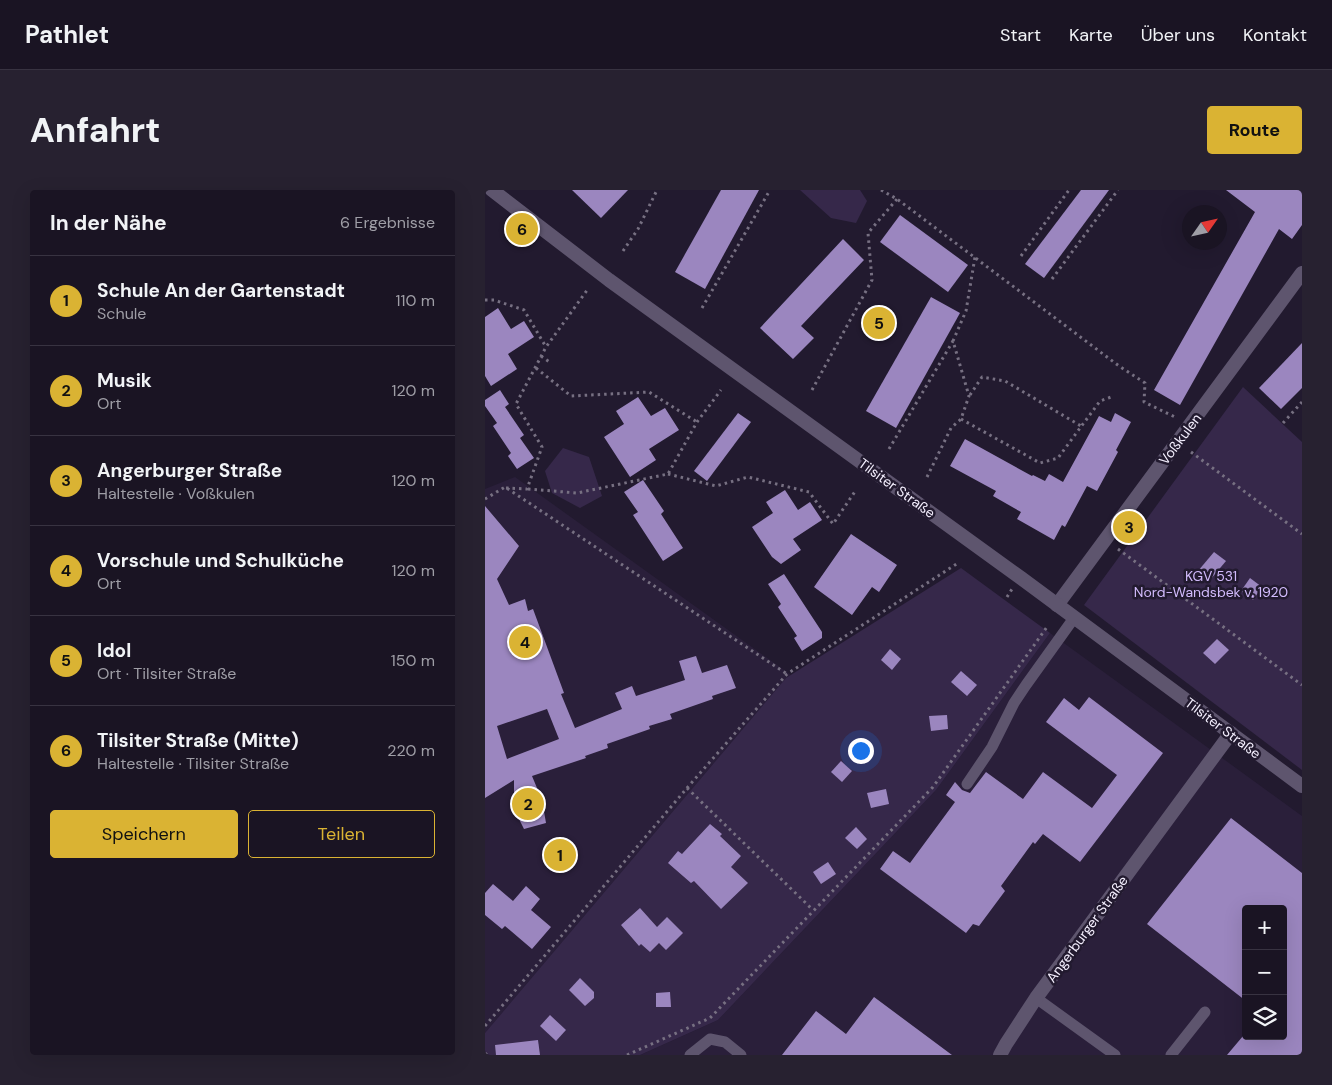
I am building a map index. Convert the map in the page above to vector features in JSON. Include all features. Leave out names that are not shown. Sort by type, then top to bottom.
[{"type":"street","name":"Tilsiter Straße","points":[[492,190],[617,286],[1057,605],[1302,786]]},
{"type":"street","name":"Voßkulen","points":[[1057,605],[1302,273]]},
{"type":"street","name":"Angerburger Straße","points":[[1001,1055],[1036,998],[1231,733]]},
{"type":"lane","points":[[967,784],[992,747],[1011,709],[1026,685],[1074,618]]},
{"type":"lane","points":[[1036,998],[1115,1055]]},
{"type":"lane","points":[[1171,1055],[1205,1012]]},
{"type":"lane","points":[[690,1055],[710,1039],[725,1042],[741,1055]]},
{"type":"path","points":[[623,251],[637,230],[657,190]]},
{"type":"path","points":[[702,308],[770,190]]},
{"type":"path","points":[[881,190],[897,199],[1119,366],[1145,383],[1144,402],[1175,417]]},
{"type":"path","points":[[1021,256],[1069,190]]},
{"type":"path","points":[[1052,279],[1118,190]]},
{"type":"path","points":[[812,390],[872,280],[868,233],[897,199]]},
{"type":"path","points":[[889,449],[953,341],[966,311],[975,257]]},
{"type":"path","points":[[527,489],[542,447],[516,404],[546,347],[587,289]]},
{"type":"path","points":[[485,300],[494,300],[524,310],[546,347]]},
{"type":"path","points":[[953,341],[969,396]]},
{"type":"path","points":[[541,356],[551,363]]},
{"type":"path","points":[[535,368],[571,396],[649,392],[697,422]]},
{"type":"path","points":[[927,477],[951,428],[961,419],[969,396],[982,377],[1005,381],[1081,426]]},
{"type":"path","points":[[668,474],[697,422],[721,390]]},
{"type":"path","points":[[961,419],[1040,463],[1058,458],[1100,401],[1114,396]]},
{"type":"path","points":[[1283,423],[1302,402]]},
{"type":"path","points":[[1191,452],[1302,534]]},
{"type":"path","points":[[485,499],[505,487],[577,493],[668,474],[716,486],[748,477],[809,492],[833,524],[856,490]]},
{"type":"path","points":[[505,487],[787,674]]},
{"type":"path","points":[[1117,548],[1302,685]]},
{"type":"path","points":[[485,1026],[687,788],[787,674],[958,563]]},
{"type":"path","points":[[1007,597],[1012,589]]},
{"type":"path","points":[[627,1055],[710,1018],[933,787],[1047,627]]},
{"type":"path","points":[[687,788],[813,910]]},
{"type":"shaded area","points":[[515,477],[791,675],[786,678],[485,1033],[485,489]]},
{"type":"shaded area","points":[[1050,633],[1302,816],[1302,1055],[640,1055],[718,1020],[936,790]]},
{"type":"green space","points":[[800,190],[860,190],[867,201],[856,223],[831,218]]},
{"type":"green space","name":"KGV 531 Nord-Wandsbek v. 1920","points":[[1243,387],[1302,442],[1302,770],[1084,605]]},
{"type":"green space","points":[[563,448],[589,457],[602,496],[580,508],[552,493],[545,471]]},
{"type":"green space","points":[[961,568],[1050,633],[936,790],[718,1020],[640,1055],[485,1055],[485,1033],[786,678]]},
{"type":"building","points":[[572,190],[628,190],[601,218]]},
{"type":"building","points":[[721,190],[759,190],[705,289],[675,272]]},
{"type":"building","points":[[1081,190],[1109,190],[1044,278],[1025,264]]},
{"type":"building","points":[[1226,190],[1302,190],[1302,225],[1292,239],[1279,229],[1180,405],[1154,390],[1255,212]]},
{"type":"building","points":[[900,215],[968,265],[948,292],[880,242]]},
{"type":"building","points":[[843,239],[864,260],[801,326],[814,338],[793,359],[760,328]]},
{"type":"building","points":[[931,297],[960,313],[896,428],[866,411]]},
{"type":"building","points":[[498,308],[511,329],[524,321],[534,337],[508,354],[517,369],[491,386],[485,376],[485,317]]},
{"type":"building","points":[[1302,343],[1302,388],[1281,409],[1259,388]]},
{"type":"building","points":[[500,390],[509,404],[505,407],[524,435],[520,438],[534,458],[517,469],[508,456],[511,453],[493,426],[497,423],[485,406],[485,400]]},
{"type":"building","points":[[638,397],[651,416],[665,408],[679,430],[649,449],[656,460],[630,477],[604,437],[624,424],[616,411]]},
{"type":"building","points":[[738,413],[751,422],[707,481],[694,471]]},
{"type":"building","points":[[1115,413],[1131,422],[1116,450],[1118,452],[1097,491],[1087,486],[1065,527],[1062,525],[1054,540],[1017,519],[1021,512],[993,496],[996,491],[950,466],[965,439],[1032,476],[1045,481],[1049,474],[1063,482],[1099,416],[1111,422]]},
{"type":"building","points":[[643,480],[664,511],[661,514],[683,548],[663,561],[633,515],[638,512],[624,492]]},
{"type":"building","points":[[785,490],[798,510],[810,502],[822,520],[793,539],[801,550],[781,564],[772,557],[752,527],[773,513],[766,502]]},
{"type":"building","points":[[485,506],[519,546],[497,579],[509,605],[525,599],[528,611],[533,609],[564,693],[561,694],[575,728],[622,709],[615,693],[632,686],[636,696],[685,680],[679,661],[696,656],[702,673],[727,665],[736,688],[712,696],[713,699],[670,714],[672,719],[649,726],[650,729],[607,744],[608,748],[585,756],[586,758],[532,776],[542,800],[546,823],[524,829],[514,809],[514,780],[485,798]],"holes":[[[547,709],[559,739],[507,759],[497,726]]]},
{"type":"building","points":[[851,534],[897,565],[879,592],[872,587],[852,615],[814,587]]},
{"type":"building","points":[[1214,552],[1226,561],[1210,580],[1198,571]]},
{"type":"building","points":[[784,574],[822,632],[822,638],[802,651],[794,638],[797,636],[778,607],[781,604],[768,584]]},
{"type":"building","points":[[1250,578],[1262,587],[1253,600],[1241,591]]},
{"type":"building","points":[[1217,639],[1229,650],[1215,664],[1203,653]]},
{"type":"building","points":[[890,649],[901,659],[892,670],[881,660]]},
{"type":"building","points":[[961,671],[977,685],[967,696],[951,682]]},
{"type":"building","points":[[1089,697],[1163,753],[1080,862],[1043,834],[1035,844],[1033,842],[1001,886],[1005,891],[979,926],[973,924],[966,933],[880,869],[893,851],[910,863],[955,802],[946,795],[955,782],[962,790],[970,793],[986,772],[1023,799],[1043,772],[1092,808],[1117,775],[1046,722],[1064,698],[1079,710]]},
{"type":"building","points":[[947,715],[948,729],[931,731],[929,716]]},
{"type":"building","points":[[841,761],[852,771],[842,782],[831,772]]},
{"type":"building","points":[[886,789],[889,804],[871,808],[867,793]]},
{"type":"building","points":[[1231,818],[1302,873],[1302,1055],[1227,1055],[1242,1037],[1242,1040],[1287,1040],[1287,905],[1242,905],[1242,998],[1147,924]]},
{"type":"building","points":[[710,824],[722,834],[720,836],[741,856],[731,867],[748,883],[721,909],[694,881],[691,883],[668,863],[678,851],[682,854]]},
{"type":"building","points":[[856,827],[867,839],[857,849],[845,838]]},
{"type":"building","points":[[828,862],[836,874],[821,884],[813,872]]},
{"type":"building","points":[[493,884],[513,901],[526,886],[540,899],[531,910],[551,927],[532,949],[505,926],[502,929],[485,915],[485,893]]},
{"type":"building","points":[[640,908],[657,927],[667,917],[683,933],[666,950],[659,943],[650,952],[641,944],[639,946],[621,925]]},
{"type":"building","points":[[580,978],[594,992],[594,998],[585,1006],[569,990]]},
{"type":"building","points":[[670,992],[671,1007],[656,1007],[656,993]]},
{"type":"building","points":[[874,997],[952,1055],[782,1055],[816,1011],[846,1034]]},
{"type":"building","points":[[550,1015],[566,1030],[556,1041],[540,1026]]},
{"type":"building","points":[[538,1040],[540,1055],[496,1055],[495,1045]]},
{"type":"place","name":"Tilsiter Straße (Mitte)","points":[[522,229]]},
{"type":"place","name":"Idol","points":[[879,323]]},
{"type":"place","name":"Angerburger Straße","points":[[1129,527]]},
{"type":"place","name":"Vorschule und Schulküche","points":[[525,642]]},
{"type":"place","name":"Musik","points":[[528,804]]},
{"type":"place","name":"Schule An der Gartenstadt","points":[[560,855]]}]
